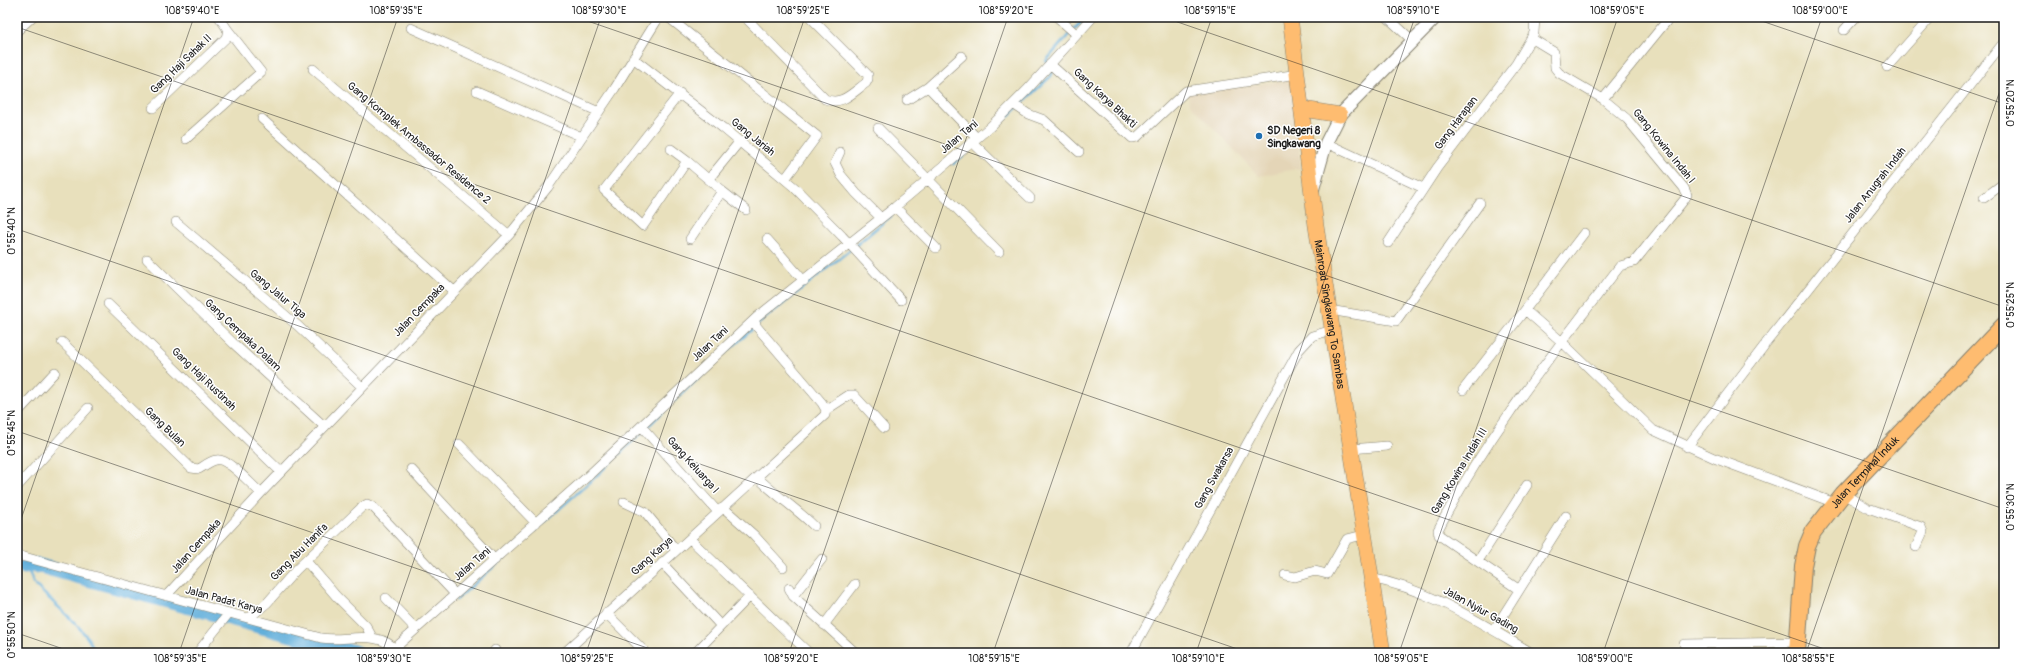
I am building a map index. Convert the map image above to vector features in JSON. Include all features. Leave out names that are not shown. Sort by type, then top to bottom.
[{"type":"highway","name":"Jalan Terminal Induk","points":[[1798,648],[1801,578],[1807,546],[1813,532],[1839,499],[2004,325]]},
{"type":"main road","points":[[1290,17],[1303,109],[1312,192]]},
{"type":"main road","points":[[1303,109],[1340,115]]},
{"type":"main road","name":"Mainroad Singkawang To Sambas","points":[[1312,192],[1329,310],[1326,331],[1351,450],[1361,535],[1383,653]]},
{"type":"street","points":[[186,139],[261,72],[219,17]]},
{"type":"street","name":"Jalan Cempaka","points":[[166,596],[324,426],[509,235],[536,204],[599,112],[659,17]]},
{"type":"street","points":[[668,17],[817,136],[785,179]]},
{"type":"street","points":[[748,18],[825,99],[833,102],[839,102],[866,83],[868,75],[810,17]]},
{"type":"street","points":[[1056,17],[1076,34]]},
{"type":"street","name":"Jalan Tani","points":[[397,650],[416,629],[495,560],[756,323],[804,281],[852,246],[881,218],[897,209],[930,183],[1052,66],[1076,34],[1092,17]]},
{"type":"street","points":[[1387,17],[1413,41]]},
{"type":"street","name":"Mainroad Singkawang To Sambas","points":[[1312,192],[1326,143],[1340,115],[1436,17]]},
{"type":"street","name":"Gang Harapan","points":[[1388,243],[1423,188],[1516,64],[1534,33],[1535,17]]},
{"type":"street","points":[[1603,99],[1670,17]]},
{"type":"street","points":[[1844,30],[1856,17]]},
{"type":"street","points":[[1887,67],[1931,17]]},
{"type":"street","points":[[17,31],[29,18]]},
{"type":"street","points":[[410,28],[599,112]]},
{"type":"street","name":"Gang Haji Sahak II","points":[[153,108],[226,38],[228,30]]},
{"type":"street","name":"Gang Kowina Indah I","points":[[1531,38],[1551,48],[1554,52],[1555,68],[1559,73],[1603,99],[1627,119],[1684,188],[1687,195],[1634,262],[1620,266],[1562,342]]},
{"type":"street","name":"Jalan Anugrah Indah","points":[[1687,447],[1765,344],[2004,42]]},
{"type":"street","points":[[907,100],[928,87],[962,56]]},
{"type":"street","name":"Gang Jariah","points":[[633,58],[680,93],[785,179],[852,246],[901,300]]},
{"type":"street","name":"Gang Karya Bhakti","points":[[1052,66],[1132,138],[1137,137],[1174,104],[1186,91],[1298,74]]},
{"type":"street","name":"Gang Komplek Ambassador Residence 2","points":[[313,69],[509,235]]},
{"type":"street","points":[[928,87],[974,140],[1030,198]]},
{"type":"street","points":[[477,91],[582,137]]},
{"type":"street","points":[[680,93],[604,190],[643,226],[687,161]]},
{"type":"street","points":[[1013,104],[1028,114],[1044,120],[1079,152]]},
{"type":"street","points":[[262,120],[454,291]]},
{"type":"street","points":[[878,128],[999,252]]},
{"type":"street","points":[[708,180],[740,142]]},
{"type":"street","points":[[1326,143],[1423,188]]},
{"type":"street","points":[[671,148],[746,210]]},
{"type":"street","points":[[840,152],[835,163],[841,175],[881,218]]},
{"type":"street","points":[[1984,198],[2004,183]]},
{"type":"street","points":[[690,239],[722,191]]},
{"type":"street","points":[[1329,310],[1396,321],[1480,203]]},
{"type":"street","points":[[897,209],[936,248]]},
{"type":"street","name":"Gang Jalur Tiga","points":[[176,222],[308,335],[362,388]]},
{"type":"street","points":[[1463,390],[1584,233]]},
{"type":"street","points":[[767,240],[804,281]]},
{"type":"street","name":"Gang Cempaka Dalam","points":[[147,259],[229,339],[324,426]]},
{"type":"street","name":"Gang Haji Rustinah","points":[[108,304],[281,472]]},
{"type":"street","points":[[1524,310],[1562,342],[1653,430],[1687,447],[1869,508],[1920,527],[1923,532],[1916,546]]},
{"type":"street","points":[[756,323],[822,403],[826,410]]},
{"type":"street","name":"Gang Swakarsa","points":[[1131,653],[1299,350],[1308,338],[1326,331]]},
{"type":"street","name":"Gang Bulan","points":[[62,342],[191,468],[199,469],[216,460],[222,460],[232,465],[261,493]]},
{"type":"street","name":"Gang Kowina Indah III","points":[[1518,589],[1439,535],[1438,530],[1504,419],[1562,342]]},
{"type":"street","points":[[17,413],[55,372]]},
{"type":"street","name":"Gang Karya","points":[[564,653],[606,613],[690,539],[825,415],[826,410],[849,395],[854,395],[884,428]]},
{"type":"street","points":[[17,487],[88,408]]},
{"type":"street","name":"Gang Keluarga I","points":[[642,427],[720,510],[726,510],[754,534],[783,567]]},
{"type":"street","points":[[459,444],[536,523]]},
{"type":"street","points":[[1351,450],[1387,446]]},
{"type":"street","points":[[411,469],[495,560]]},
{"type":"street","points":[[757,477],[814,526]]},
{"type":"street","points":[[1478,561],[1527,484]]},
{"type":"street","points":[[624,502],[644,512],[676,550]]},
{"type":"street","name":"Gang Abu Hanifa","points":[[248,618],[267,603],[362,507],[368,504],[373,507],[456,594]]},
{"type":"street","points":[[1494,630],[1518,589],[1566,516]]},
{"type":"street","points":[[1285,575],[1295,577],[1315,571],[1327,574],[1348,538],[1361,535]]},
{"type":"street","points":[[690,539],[809,653]]},
{"type":"street","name":"Jalan Padat Karya","points":[[20,559],[326,639],[372,637],[382,640],[397,650]]},
{"type":"street","points":[[822,559],[791,592],[824,625],[856,653]]},
{"type":"street","points":[[306,562],[332,592],[366,626],[372,637]]},
{"type":"street","points":[[662,563],[721,626]]},
{"type":"street","name":"Jalan Nyiur Gading","points":[[1370,578],[1391,583],[1435,598],[1494,630],[1532,653]]},
{"type":"street","points":[[824,625],[855,584]]},
{"type":"street","points":[[695,653],[750,596]]},
{"type":"street","points":[[386,598],[416,629]]},
{"type":"street","points":[[197,653],[229,613]]},
{"type":"street","points":[[606,613],[644,651]]},
{"type":"street","points":[[1684,644],[1798,648]]},
{"type":"shaded area","name":"SD Negeri 8 Singkawang","points":[[1292,80],[1301,168],[1259,176],[1190,104],[1187,93]]},
{"type":"waterway","points":[[17,25],[24,17]]},
{"type":"waterway","points":[[1074,29],[1087,17]]},
{"type":"waterway","points":[[1048,63],[1046,61],[1071,32]]},
{"type":"waterway","points":[[994,129],[1051,76],[1053,70]]},
{"type":"waterway","points":[[953,164],[966,153]]},
{"type":"waterway","points":[[855,246],[891,216]]},
{"type":"waterway","points":[[758,324],[851,249]]},
{"type":"waterway","points":[[725,353],[755,327]]},
{"type":"waterway","points":[[674,401],[706,371]]},
{"type":"waterway","points":[[456,600],[592,480],[668,407]]},
{"type":"waterway","points":[[17,565],[28,571],[33,583],[78,626],[92,645],[94,653]]},
{"type":"waterway","points":[[25,567],[31,565],[40,566],[357,653]]},
{"type":"place","name":"SD Negeri 8 Singkawang","points":[[1259,136]]}]
